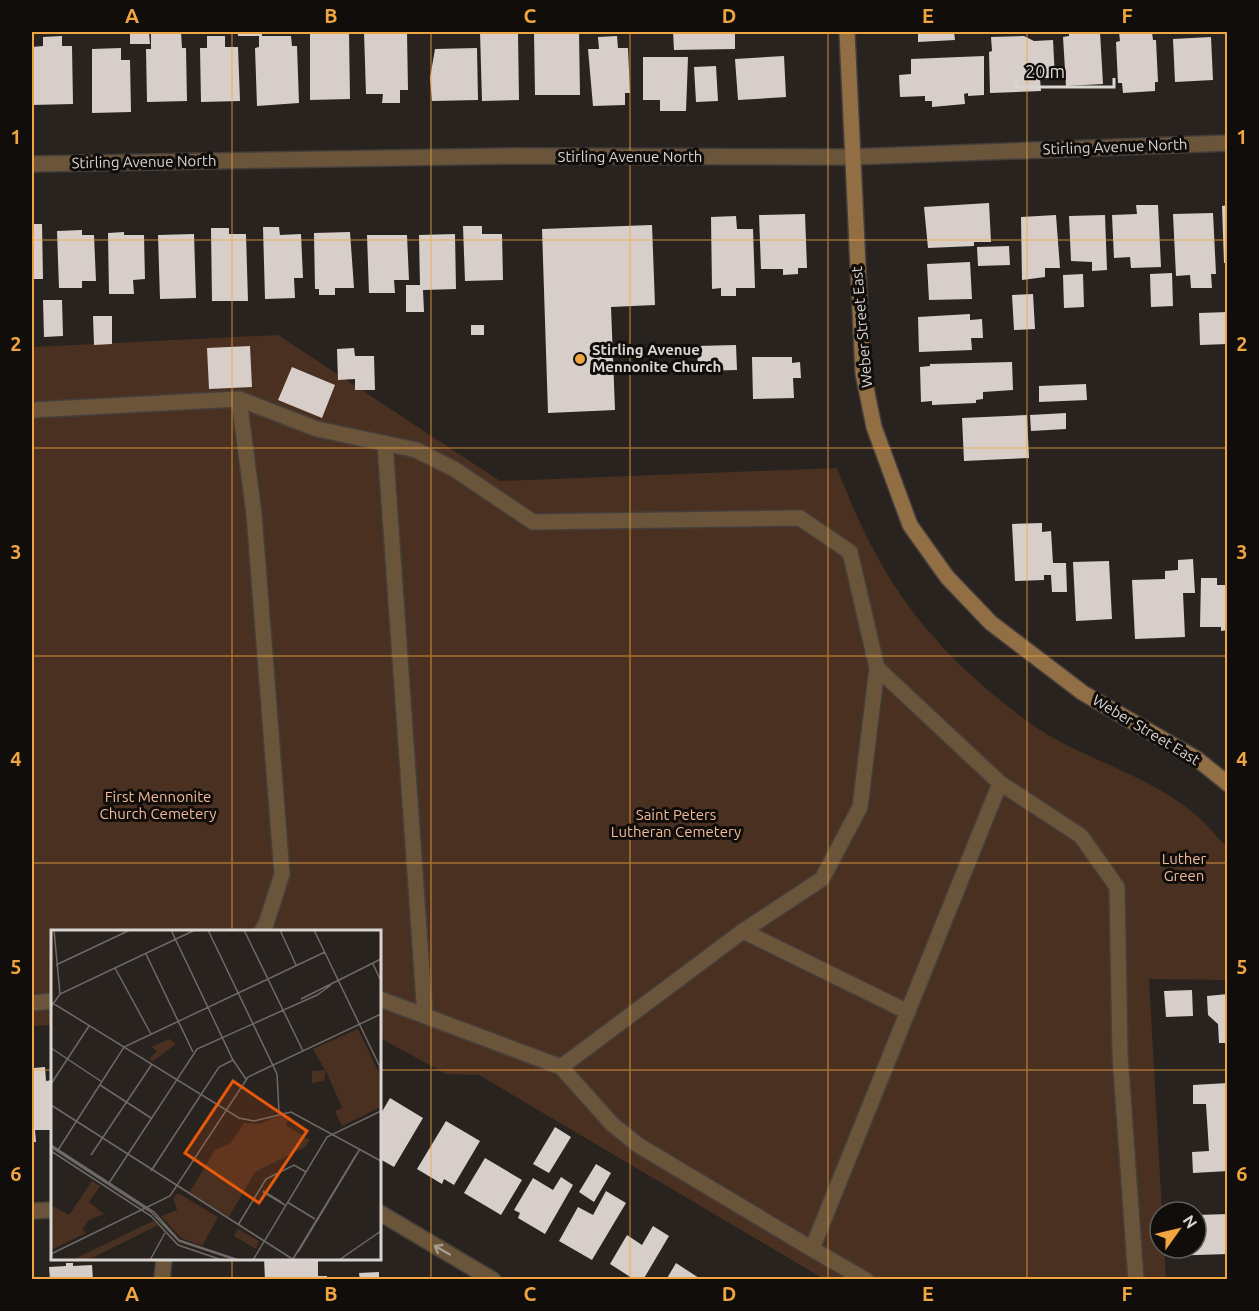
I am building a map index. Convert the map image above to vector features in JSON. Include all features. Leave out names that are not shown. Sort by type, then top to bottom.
[{"type":"main road","name":"Weber Street East","points":[[847,32],[862,373],[874,428],[910,525],[947,577],[991,623],[1083,693],[1197,759],[1227,783]]},
{"type":"street","name":"Stirling Avenue North","points":[[32,164],[514,156],[851,157],[1227,143]]},
{"type":"street","points":[[239,399],[254,514],[282,874],[262,930]]},
{"type":"street","points":[[32,410],[239,399],[316,429],[416,450],[454,469],[533,522],[800,518],[850,552],[877,668],[860,807],[822,879],[743,930],[561,1068]]},
{"type":"street","points":[[385,443],[425,1016]]},
{"type":"street","points":[[877,668],[1000,783],[1081,836],[1116,887],[1120,1055],[1136,1280]]},
{"type":"street","points":[[812,1249],[1000,783]]},
{"type":"street","points":[[743,930],[908,1012]]},
{"type":"street","points":[[381,999],[561,1068],[612,1124],[638,1145],[866,1280]]},
{"type":"street","points":[[32,1003],[51,1001]]},
{"type":"street","points":[[32,1211],[51,1210]]},
{"type":"street","points":[[381,1215],[493,1280]]},
{"type":"green space","name":"Saint Peters Lutheran Cemetery","points":[[278,335],[500,481],[837,468],[865,534],[898,590],[916,616],[962,666],[1005,704],[1046,734],[1145,782],[1180,803],[1200,819],[1227,847],[1227,980],[1149,979],[1161,1200],[1148,1200],[1148,1260],[1165,1260],[1166,1279],[824,1279],[479,1075],[446,1074],[381,1039],[381,930],[51,930],[51,1025],[32,1026],[32,347]]},
{"type":"building","points":[[130,32],[149,32],[150,44],[130,44]]},
{"type":"building","points":[[151,32],[181,32],[182,48],[186,48],[187,101],[147,102],[146,49],[151,49]]},
{"type":"building","points":[[238,32],[262,32],[262,36],[291,36],[292,46],[297,46],[299,103],[257,106],[255,48],[259,47],[259,36],[238,36]]},
{"type":"building","points":[[310,32],[349,32],[350,99],[310,100]]},
{"type":"building","points":[[364,32],[407,32],[408,90],[400,90],[400,103],[382,103],[383,94],[366,94]]},
{"type":"building","points":[[480,32],[518,32],[519,100],[482,101]]},
{"type":"building","points":[[534,32],[579,32],[580,95],[535,95]]},
{"type":"building","points":[[673,32],[735,32],[735,49],[674,50]]},
{"type":"building","points":[[918,32],[954,32],[955,40],[918,42]]},
{"type":"building","points":[[1069,32],[1100,32],[1103,84],[1066,86],[1063,37],[1069,36]]},
{"type":"building","points":[[1119,32],[1152,32],[1153,40],[1156,40],[1158,82],[1155,82],[1155,91],[1123,93],[1122,83],[1118,83],[1116,42],[1120,41]]},
{"type":"building","points":[[62,36],[62,46],[72,46],[73,104],[32,105],[32,47],[43,46],[43,37]]},
{"type":"building","points":[[207,36],[225,36],[225,47],[238,47],[240,101],[201,102],[200,48],[207,48]]},
{"type":"building","points":[[617,36],[618,48],[628,48],[630,93],[625,93],[625,105],[593,106],[588,49],[599,49],[598,37]]},
{"type":"building","points":[[1024,36],[1034,41],[1053,40],[1055,78],[1040,78],[1041,91],[990,93],[991,37]]},
{"type":"building","points":[[1211,37],[1213,80],[1175,82],[1173,39]]},
{"type":"building","points":[[121,48],[121,60],[130,60],[131,112],[92,113],[92,49]]},
{"type":"building","points":[[477,48],[478,100],[432,101],[430,78],[435,49]]},
{"type":"building","points":[[784,56],[786,97],[738,100],[735,59]]},
{"type":"building","points":[[984,56],[984,95],[968,96],[968,93],[964,94],[965,104],[932,107],[932,101],[925,101],[925,96],[900,97],[899,75],[911,74],[911,59]]},
{"type":"building","points":[[643,57],[688,57],[686,111],[660,111],[660,100],[643,100]]},
{"type":"building","points":[[716,66],[718,101],[696,102],[694,67]]},
{"type":"building","points":[[989,203],[991,242],[974,242],[974,246],[928,248],[924,207]]},
{"type":"building","points":[[1136,205],[1158,205],[1161,267],[1131,268],[1130,257],[1114,258],[1112,215],[1137,214]]},
{"type":"building","points":[[1228,205],[1228,263],[1224,263],[1222,206]]},
{"type":"building","points":[[1213,213],[1216,274],[1211,274],[1212,288],[1191,288],[1190,275],[1176,276],[1173,214]]},
{"type":"building","points":[[805,214],[807,268],[798,268],[798,274],[783,275],[783,269],[761,269],[759,215]]},
{"type":"building","points":[[1056,215],[1060,268],[1045,268],[1045,277],[1022,280],[1021,217]]},
{"type":"building","points":[[1105,215],[1107,270],[1092,271],[1092,262],[1071,261],[1069,216]]},
{"type":"building","points":[[736,216],[737,229],[753,229],[755,288],[736,288],[736,296],[721,296],[721,288],[712,289],[711,217]]},
{"type":"building","points":[[32,224],[42,224],[43,279],[32,279]]},
{"type":"building","name":"Stirling Avenue Mennonite Church","points":[[652,225],[655,305],[611,307],[615,410],[548,413],[542,229]]},
{"type":"building","points":[[463,226],[482,226],[482,234],[502,234],[503,280],[465,281]]},
{"type":"building","points":[[263,227],[279,227],[280,235],[301,234],[303,278],[294,278],[295,298],[265,299]]},
{"type":"building","points":[[211,228],[229,228],[229,234],[246,234],[248,301],[212,301]]},
{"type":"building","points":[[82,230],[82,235],[94,235],[96,281],[82,281],[82,288],[59,288],[57,231]]},
{"type":"building","points":[[124,232],[124,235],[144,235],[145,279],[133,280],[134,294],[109,294],[108,233]]},
{"type":"building","points":[[350,232],[354,288],[335,288],[335,295],[319,295],[319,289],[315,289],[314,233]]},
{"type":"building","points":[[194,234],[196,298],[160,299],[158,235]]},
{"type":"building","points":[[455,234],[456,289],[423,290],[424,312],[406,312],[406,285],[420,285],[419,235]]},
{"type":"building","points":[[367,235],[407,235],[409,280],[394,280],[395,293],[369,293]]},
{"type":"building","points":[[1009,246],[1010,265],[978,266],[977,247]]},
{"type":"building","points":[[970,262],[972,299],[929,300],[927,264]]},
{"type":"building","points":[[1172,273],[1173,306],[1151,307],[1150,274]]},
{"type":"building","points":[[1083,274],[1084,307],[1064,308],[1063,275]]},
{"type":"building","points":[[1033,294],[1035,329],[1014,330],[1012,295]]},
{"type":"building","points":[[43,300],[62,300],[63,336],[44,337]]},
{"type":"building","points":[[1228,312],[1228,344],[1200,345],[1199,313]]},
{"type":"building","points":[[970,314],[970,320],[982,319],[983,338],[971,338],[972,350],[919,352],[918,317]]},
{"type":"building","points":[[93,316],[112,316],[112,344],[94,345]]},
{"type":"building","points":[[471,325],[484,325],[484,335],[471,335]]},
{"type":"building","points":[[736,345],[737,370],[698,371],[697,346]]},
{"type":"building","points":[[250,346],[252,387],[209,389],[207,348]]},
{"type":"building","points":[[354,348],[355,356],[374,356],[375,390],[355,390],[355,379],[338,380],[337,349]]},
{"type":"building","points":[[752,357],[792,357],[792,363],[800,362],[801,378],[793,378],[794,398],[753,399]]},
{"type":"building","points":[[1012,362],[1013,390],[983,392],[983,399],[976,400],[976,403],[932,405],[932,401],[921,402],[920,367],[930,366],[930,364]]},
{"type":"building","points":[[292,367],[335,385],[322,418],[278,400]]},
{"type":"building","points":[[1086,384],[1087,400],[1039,402],[1039,386]]},
{"type":"building","points":[[1066,413],[1066,429],[1031,431],[1030,415]]},
{"type":"building","points":[[1027,415],[1029,458],[964,461],[962,418]]},
{"type":"building","points":[[1042,523],[1042,532],[1051,531],[1053,563],[1066,563],[1067,592],[1052,592],[1051,575],[1044,575],[1044,580],[1015,581],[1012,524]]},
{"type":"building","points":[[1193,559],[1195,593],[1183,593],[1185,637],[1135,639],[1132,580],[1165,579],[1165,571],[1178,570],[1178,560]]},
{"type":"building","points":[[1109,561],[1112,619],[1076,621],[1073,562]]},
{"type":"building","points":[[1201,578],[1217,578],[1217,585],[1228,585],[1228,630],[1221,631],[1221,627],[1200,627]]},
{"type":"building","points":[[1192,990],[1193,1016],[1166,1017],[1164,991]]},
{"type":"building","points":[[1228,994],[1228,1043],[1219,1043],[1218,1024],[1208,1015],[1207,996]]},
{"type":"building","points":[[45,1067],[46,1081],[51,1080],[51,1130],[35,1130],[36,1142],[32,1142],[34,1068]]},
{"type":"building","points":[[1228,1083],[1228,1171],[1193,1173],[1192,1152],[1209,1151],[1206,1104],[1193,1104],[1193,1085]]},
{"type":"building","points":[[390,1098],[423,1118],[394,1167],[381,1160],[381,1113]]},
{"type":"building","points":[[446,1121],[480,1141],[454,1185],[444,1179],[442,1184],[417,1169]]},
{"type":"building","points":[[555,1127],[571,1137],[549,1173],[533,1164]]},
{"type":"building","points":[[485,1158],[522,1180],[501,1215],[464,1193]]},
{"type":"building","points":[[596,1164],[611,1173],[594,1202],[579,1192]]},
{"type":"building","points":[[561,1177],[573,1185],[545,1234],[518,1218],[520,1213],[514,1210],[533,1178],[553,1190]]},
{"type":"building","points":[[606,1191],[626,1203],[592,1260],[559,1241],[578,1207],[593,1215]]},
{"type":"building","points":[[1228,1214],[1228,1254],[1208,1255],[1208,1215]]},
{"type":"building","points":[[653,1226],[669,1236],[643,1280],[635,1280],[610,1264],[627,1235],[642,1245]]},
{"type":"building","points":[[264,1260],[318,1260],[318,1276],[327,1276],[327,1280],[265,1280]]},
{"type":"building","points":[[66,1263],[73,1263],[73,1266],[92,1265],[93,1280],[50,1280],[49,1267],[66,1266]]},
{"type":"building","points":[[676,1263],[702,1280],[666,1280]]},
{"type":"building","points":[[379,1272],[379,1280],[360,1280],[359,1273]]},
{"type":"place","name":"Stirling Avenue Mennonite Church","points":[[580,359]]},
{"type":"park label","name":"First Mennonite Church Cemetery","points":[[158,806]]},
{"type":"park label","name":"Luther Green","points":[[1184,868]]}]
